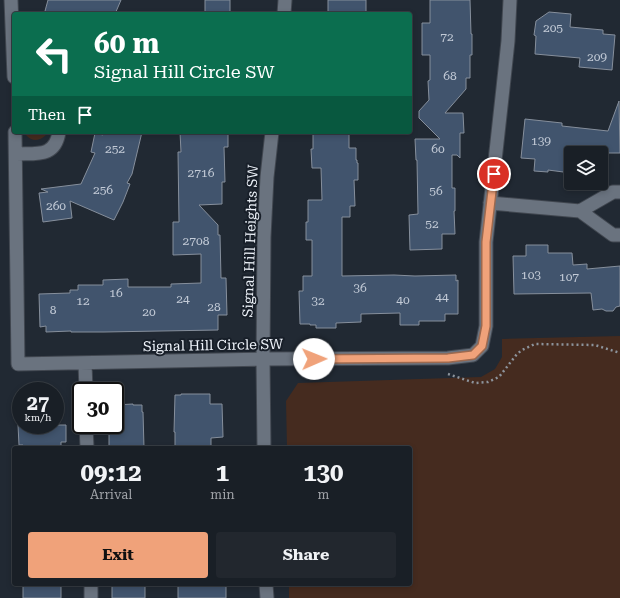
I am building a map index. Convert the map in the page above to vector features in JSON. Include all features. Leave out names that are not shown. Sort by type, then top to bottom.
[{"type":"street","points":[[11,0],[12,19]]},
{"type":"street","points":[[284,12],[285,0]]},
{"type":"street","name":"Signal Hill Circle SW","points":[[15,134],[18,364],[448,358],[473,355],[482,346],[486,326],[486,242],[504,88],[510,0]]},
{"type":"street","points":[[16,154],[42,153],[48,151],[56,143],[58,134]]},
{"type":"street","name":"Signal Hill Heights SW","points":[[264,446],[264,237],[267,177],[272,134]]},
{"type":"street","points":[[580,211],[613,192],[620,192]]},
{"type":"street","points":[[490,203],[580,211],[613,235],[620,235]]},
{"type":"street","points":[[85,363],[86,382]]},
{"type":"street","points":[[86,434],[87,446]]},
{"type":"street","points":[[91,586],[91,598]]},
{"type":"street","points":[[266,586],[267,598]]},
{"type":"shaded area","points":[[26,134],[46,134],[43,138],[36,140]]},
{"type":"shaded area","points":[[620,336],[620,598],[289,598],[289,586],[412,586],[412,446],[287,446],[286,401],[298,383],[481,377],[495,369],[502,357],[502,339]]},
{"type":"building","points":[[48,0],[121,0],[116,12],[45,11]]},
{"type":"building","points":[[205,0],[230,0],[230,12],[205,12]]},
{"type":"building","points":[[328,0],[366,0],[366,12],[328,12]]},
{"type":"building","points":[[430,0],[470,0],[472,55],[470,55],[470,78],[466,78],[466,89],[445,113],[463,113],[464,133],[460,133],[460,158],[457,155],[452,155],[452,188],[455,188],[455,234],[442,234],[442,249],[410,250],[409,215],[418,214],[415,139],[440,139],[419,118],[419,111],[429,100],[428,81],[430,80],[430,55],[422,55],[422,23],[430,23]]},
{"type":"building","points":[[549,12],[571,14],[570,27],[603,30],[603,34],[615,35],[612,70],[579,67],[580,58],[535,54],[536,36],[534,35],[536,21]]},
{"type":"building","points":[[619,101],[620,153],[608,153],[608,146],[564,146],[564,172],[548,170],[548,172],[534,171],[535,159],[521,158],[525,119],[562,123],[562,126],[608,131]]},
{"type":"building","points":[[95,134],[142,134],[132,174],[127,183],[130,184],[114,220],[70,201],[72,218],[43,222],[39,193],[48,192],[41,189],[81,184],[95,153],[91,152]]},
{"type":"building","points":[[180,134],[228,134],[228,147],[224,147],[225,182],[222,182],[222,204],[199,205],[218,225],[218,235],[220,235],[221,278],[226,278],[227,315],[218,315],[218,330],[46,332],[46,326],[40,327],[39,294],[70,293],[70,290],[78,290],[78,285],[103,285],[103,280],[128,279],[128,287],[171,287],[171,284],[201,283],[201,254],[173,255],[173,222],[179,222],[178,152],[181,152]]},
{"type":"building","points":[[313,134],[349,134],[349,148],[356,148],[358,180],[354,180],[355,206],[350,206],[350,217],[342,217],[342,276],[456,275],[456,281],[458,280],[458,314],[445,314],[445,321],[419,321],[419,325],[400,325],[400,313],[361,314],[361,322],[336,323],[336,328],[316,328],[316,325],[300,324],[299,291],[303,291],[303,276],[312,276],[312,240],[306,240],[308,200],[322,200],[321,168],[312,168],[311,149],[313,149]]},
{"type":"building","points":[[526,245],[548,245],[548,253],[572,253],[573,265],[587,264],[587,269],[620,266],[620,306],[616,307],[613,311],[606,311],[602,309],[593,310],[591,293],[514,294],[513,256],[526,256]]},
{"type":"building","points":[[210,394],[210,404],[222,404],[223,437],[211,438],[211,446],[175,446],[175,395]]},
{"type":"building","points":[[124,404],[142,405],[144,446],[109,446],[109,434],[124,434]]},
{"type":"building","points":[[64,425],[66,425],[66,442],[61,442],[61,446],[19,445],[18,434],[64,434]]},
{"type":"building","points":[[23,586],[61,586],[61,598],[23,598]]},
{"type":"building","points":[[112,586],[145,586],[145,598],[112,598]]},
{"type":"building","points":[[178,586],[226,586],[226,598],[178,598]]},
{"type":"route","points":[[314,359],[448,358],[473,355],[482,346],[486,326],[486,242],[494,174]]}]
